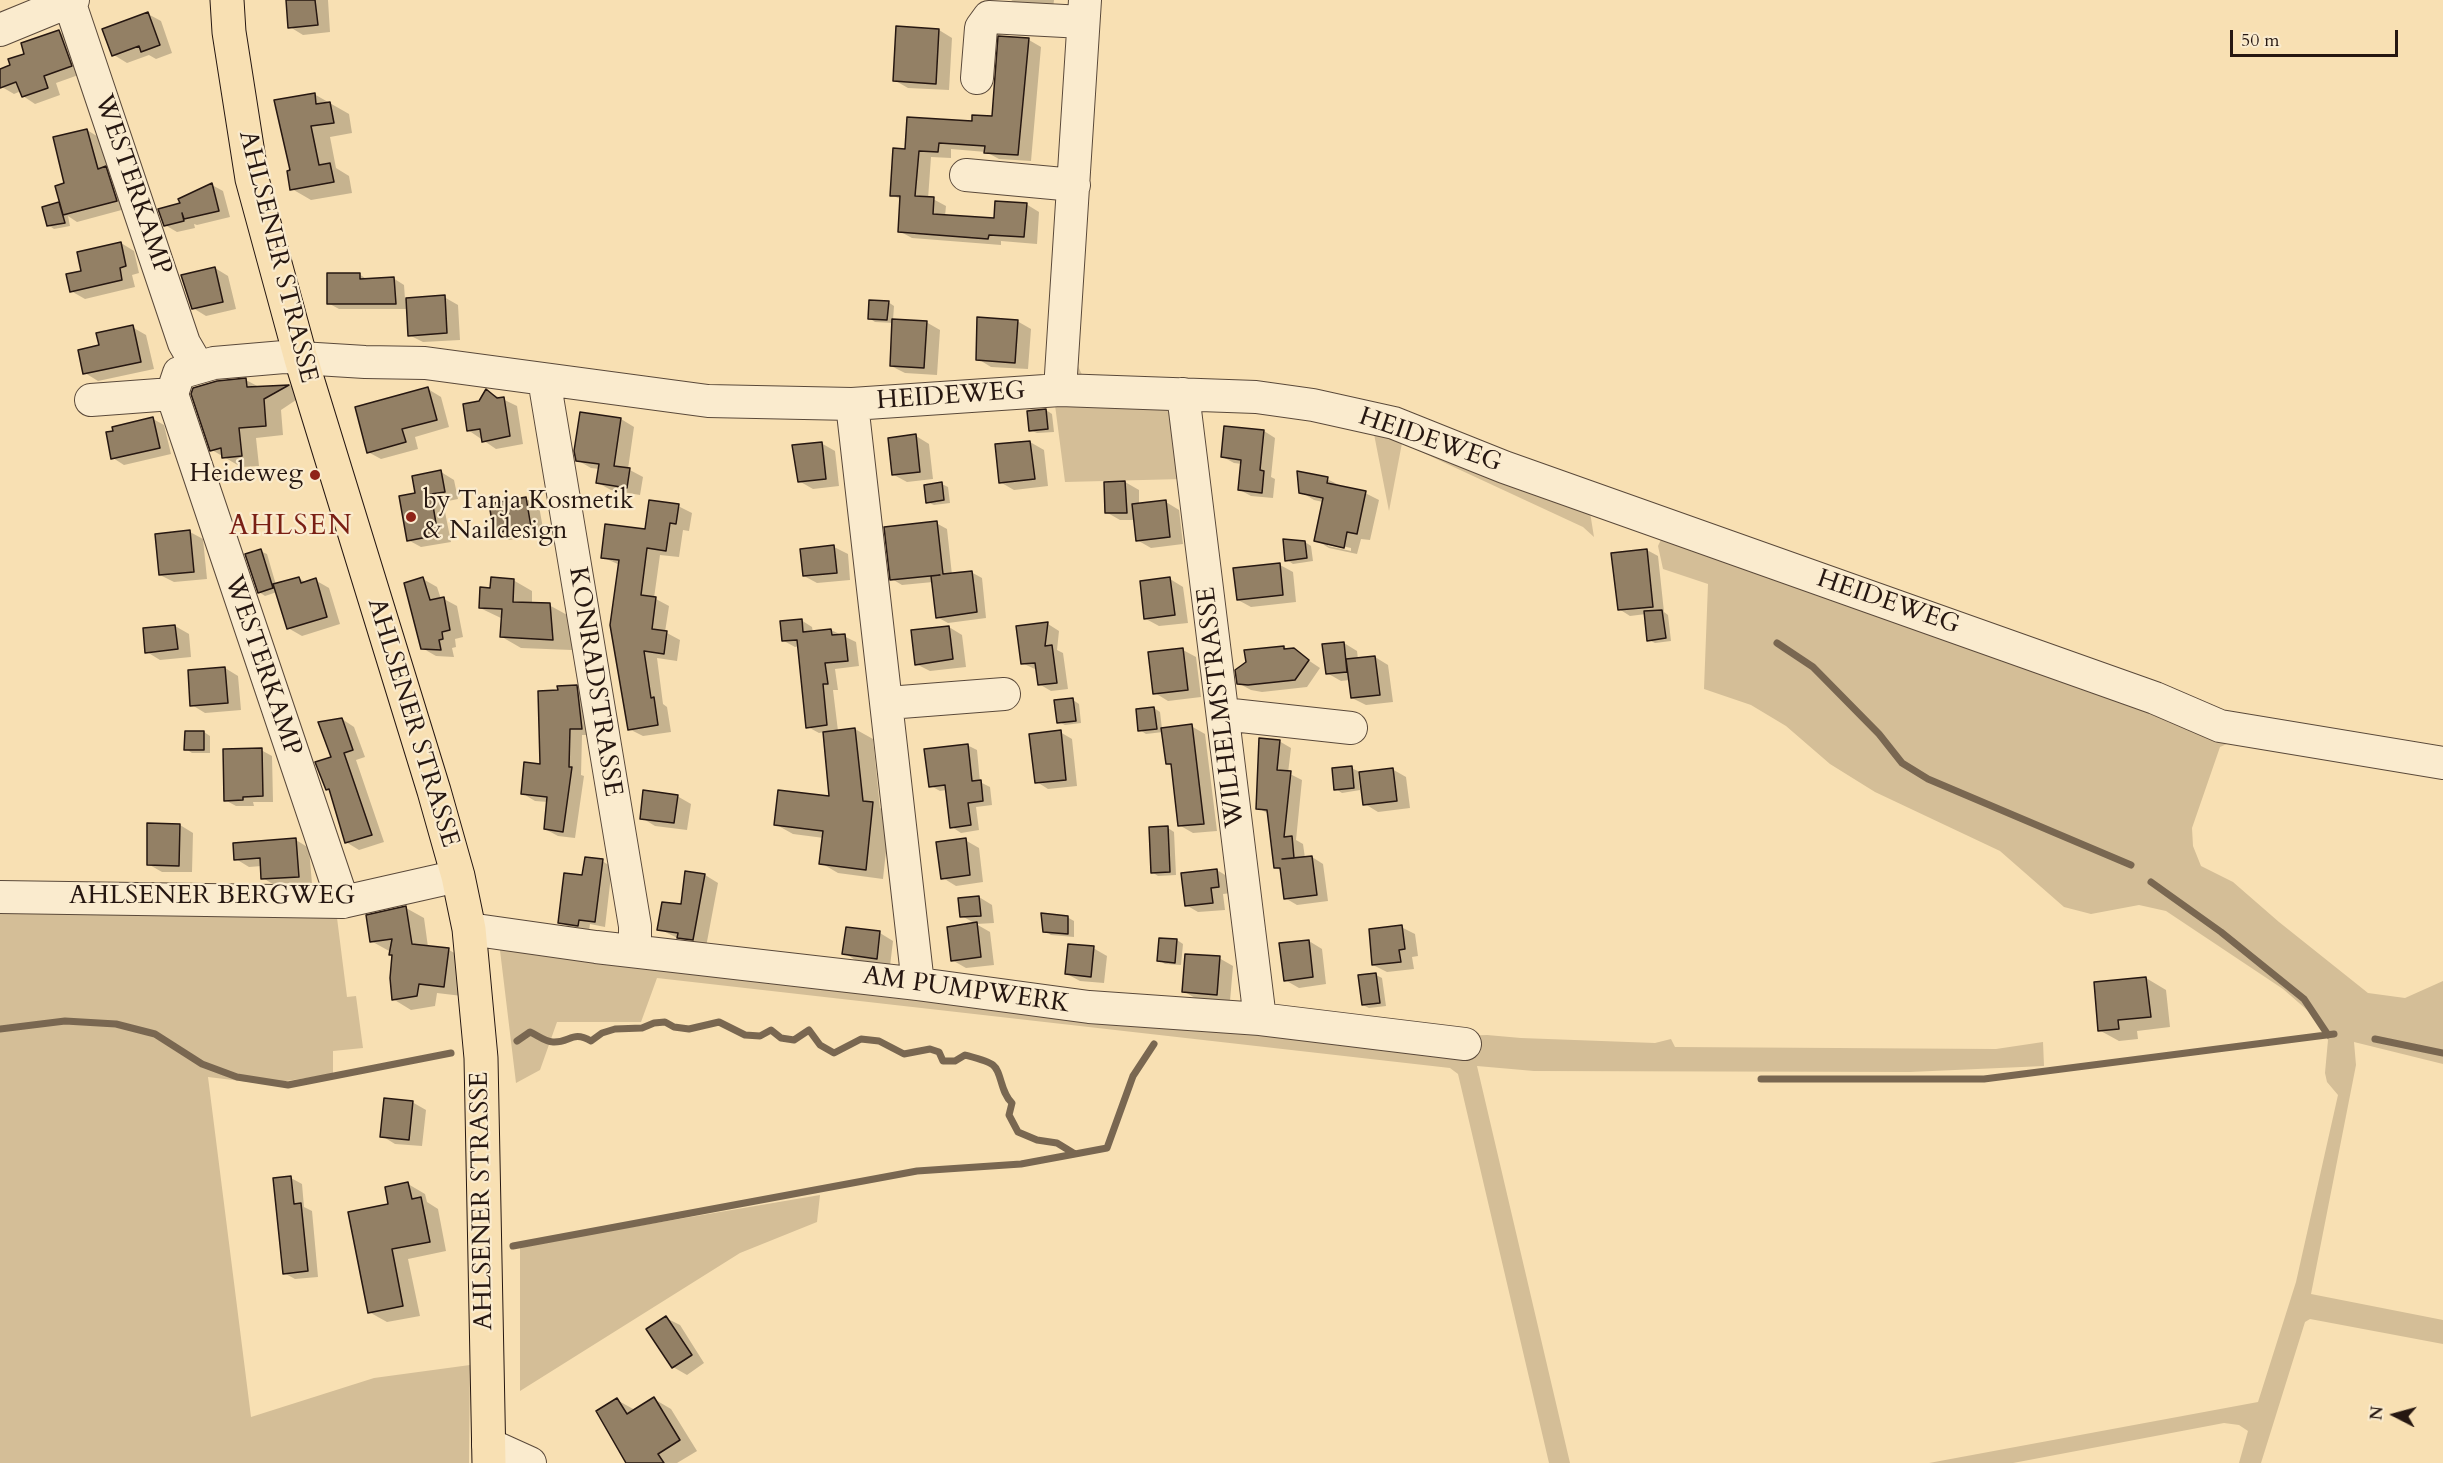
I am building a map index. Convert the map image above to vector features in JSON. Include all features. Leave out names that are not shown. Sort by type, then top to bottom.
[{"type":"main road","name":"AHLSENER STRASSE","points":[[227,0],[229,32],[252,179],[301,359],[431,780],[458,876],[469,929],[481,1058],[489,1454]]},
{"type":"street","points":[[0,30],[71,1]]},
{"type":"street","name":"WESTERKAMP","points":[[71,1],[184,343],[198,367]]},
{"type":"street","points":[[977,78],[981,28],[988,17],[1084,11],[1060,390]]},
{"type":"street","points":[[966,174],[1074,185]]},
{"type":"street","points":[[91,400],[172,394],[179,373],[198,367],[284,357],[301,359]]},
{"type":"street","name":"HEIDEWEG","points":[[301,359],[425,363],[708,401],[852,404],[1060,390],[1256,397],[1314,405],[1394,423],[1515,471],[2155,698],[2220,726],[2443,763]]},
{"type":"street","name":"KONRADSTRASSE","points":[[544,379],[635,926],[635,950]]},
{"type":"street","name":"WESTERKAMP","points":[[172,394],[343,902]]},
{"type":"street","name":"WILHELMSTRASSE","points":[[1183,394],[1260,1019]]},
{"type":"street","points":[[852,404],[888,703],[918,984]]},
{"type":"street","points":[[888,703],[1004,694]]},
{"type":"street","points":[[1223,714],[1351,728]]},
{"type":"street","name":"AHLSENER BERGWEG","points":[[0,897],[343,902],[458,876]]},
{"type":"street","name":"AM PUMPWERK","points":[[469,929],[596,947],[918,984],[1089,1007],[1260,1019],[1465,1044]]},
{"type":"street","points":[[489,1454],[530,1463]]},
{"type":"shaded area","points":[[1082,0],[1101,0],[1078,366],[1083,377],[1452,431],[2179,698],[2238,739],[2220,747],[2192,828],[2193,846],[2201,866],[2233,882],[2368,993],[2405,998],[2443,981],[2443,1064],[2354,1042],[2356,1065],[2311,1294],[2443,1320],[2443,1344],[2310,1319],[2305,1322],[2261,1463],[2239,1463],[2248,1431],[2239,1425],[2224,1423],[2013,1463],[1929,1463],[2258,1402],[2296,1282],[2338,1095],[2327,1082],[2325,1073],[2328,1040],[2314,1016],[2283,989],[2166,911],[2139,905],[2091,914],[2064,907],[2000,851],[1875,792],[1830,764],[1786,726],[1751,705],[1704,689],[1708,584],[1663,569],[1658,546],[1665,531],[1589,506],[1594,537],[1583,527],[1402,443],[1389,511],[1374,434],[1307,418],[1183,404],[1056,400]]},
{"type":"shaded area","points":[[1055,405],[1166,408],[1175,419],[1182,479],[1065,482]]},
{"type":"shaded area","points":[[0,903],[336,910],[347,997],[356,996],[363,1048],[333,1051],[333,1074],[266,1084],[208,1077],[251,1417],[374,1378],[470,1365],[469,1463],[0,1463]]},
{"type":"shaded area","points":[[499,942],[1456,1036],[1487,1035],[1655,1043],[1671,1039],[1675,1047],[1996,1049],[2043,1042],[2044,1066],[1910,1072],[1534,1071],[1477,1066],[1570,1463],[1549,1463],[1458,1074],[1450,1068],[657,978],[641,1022],[557,1022],[540,1070],[516,1083]]},
{"type":"shaded area","points":[[820,1195],[817,1222],[740,1253],[520,1391],[520,1246]]},
{"type":"building","points":[[286,0],[315,0],[318,25],[288,28]]},
{"type":"building","points":[[148,12],[160,45],[141,52],[139,46],[112,56],[102,29]]},
{"type":"building","points":[[896,26],[939,29],[936,84],[893,81]]},
{"type":"building","points":[[59,30],[72,66],[44,76],[48,88],[22,97],[16,82],[0,88],[0,69],[10,65],[8,59],[24,54],[21,43]]},
{"type":"building","points":[[998,36],[1029,38],[1018,155],[984,153],[985,146],[939,143],[938,152],[919,151],[915,196],[934,197],[933,214],[994,218],[995,201],[1027,203],[1024,237],[989,235],[988,239],[898,232],[900,196],[890,196],[893,148],[905,149],[907,117],[972,121],[972,115],[992,116]]},
{"type":"building","points":[[315,93],[316,104],[330,102],[334,123],[311,126],[319,165],[330,163],[334,182],[290,190],[287,171],[290,170],[274,100]]},
{"type":"building","points":[[87,129],[98,169],[106,166],[117,201],[63,215],[55,186],[64,183],[53,137]]},
{"type":"building","points":[[212,183],[219,211],[184,219],[182,213],[184,221],[164,226],[158,209],[180,203],[178,199]]},
{"type":"building","points":[[59,202],[65,223],[47,226],[42,207]]},
{"type":"building","points":[[121,242],[126,266],[120,268],[122,280],[70,292],[66,274],[81,271],[77,252]]},
{"type":"building","points":[[215,267],[223,302],[192,309],[181,275]]},
{"type":"building","points":[[327,273],[360,273],[360,279],[394,277],[396,304],[327,304]]},
{"type":"building","points":[[445,295],[447,333],[408,336],[406,298]]},
{"type":"building","points":[[869,300],[889,301],[887,320],[868,319]]},
{"type":"building","points":[[977,317],[1018,320],[1015,363],[976,360]]},
{"type":"building","points":[[892,319],[927,321],[924,368],[890,366]]},
{"type":"building","points":[[133,325],[141,362],[83,374],[78,350],[99,345],[96,333]]},
{"type":"building","points":[[246,378],[247,387],[289,385],[264,399],[266,426],[239,428],[242,456],[222,458],[221,448],[210,451],[191,394],[193,388],[217,381]]},
{"type":"building","points":[[428,387],[437,420],[402,429],[406,442],[367,453],[355,407]]},
{"type":"building","points":[[486,389],[497,398],[504,397],[510,436],[482,442],[480,429],[467,431],[463,404],[479,401]]},
{"type":"building","points":[[1046,409],[1048,429],[1029,431],[1027,411]]},
{"type":"building","points":[[580,412],[621,418],[614,466],[630,468],[627,488],[596,483],[599,464],[576,461],[574,451]]},
{"type":"building","points":[[153,417],[160,448],[111,459],[106,432],[113,431],[112,427]]},
{"type":"building","points":[[1224,426],[1264,430],[1260,470],[1264,471],[1262,493],[1238,490],[1241,460],[1221,457]]},
{"type":"building","points":[[916,434],[920,472],[892,475],[888,438]]},
{"type":"building","points":[[1030,441],[1035,479],[999,483],[995,444]]},
{"type":"building","points":[[822,442],[826,479],[798,482],[792,445]]},
{"type":"building","points":[[441,470],[445,492],[431,494],[438,535],[407,541],[399,496],[415,493],[412,476]]},
{"type":"building","points":[[1297,471],[1328,477],[1327,483],[1366,491],[1357,534],[1347,532],[1344,548],[1314,541],[1323,498],[1299,493]]},
{"type":"building","points":[[1125,481],[1127,513],[1105,513],[1104,482]]},
{"type":"building","points":[[942,482],[944,500],[926,503],[924,485]]},
{"type":"building","points":[[526,497],[531,527],[494,533],[489,504]]},
{"type":"building","points":[[649,500],[679,504],[676,524],[670,523],[666,551],[647,548],[641,595],[656,597],[652,629],[667,631],[664,654],[644,651],[651,698],[654,697],[658,725],[628,730],[610,625],[619,560],[601,558],[605,524],[645,529]]},
{"type":"building","points":[[1166,500],[1170,537],[1136,541],[1132,504]]},
{"type":"building","points":[[937,521],[943,574],[972,571],[977,612],[936,618],[931,576],[940,575],[890,580],[884,527]]},
{"type":"building","points":[[190,530],[194,572],[159,575],[155,534]]},
{"type":"building","points":[[1283,539],[1305,541],[1307,558],[1285,561]]},
{"type":"building","points":[[834,545],[837,573],[803,576],[800,549]]},
{"type":"building","points":[[261,549],[273,588],[258,593],[245,554]]},
{"type":"building","points":[[1647,549],[1653,607],[1618,610],[1611,553]]},
{"type":"building","points":[[1280,563],[1283,595],[1237,600],[1233,568]]},
{"type":"building","points":[[299,577],[301,583],[316,578],[327,617],[287,629],[273,584]]},
{"type":"building","points":[[423,577],[430,600],[444,597],[450,630],[442,632],[443,639],[439,640],[441,650],[421,649],[404,583]]},
{"type":"building","points":[[491,577],[514,579],[513,602],[550,603],[553,640],[500,637],[502,609],[479,608],[480,587],[490,588]]},
{"type":"building","points":[[1170,577],[1175,615],[1144,619],[1140,581]]},
{"type":"building","points":[[1662,610],[1666,638],[1647,641],[1644,611]]},
{"type":"building","points":[[802,619],[803,632],[831,629],[832,635],[845,634],[848,661],[825,663],[828,684],[823,684],[827,725],[806,728],[797,640],[782,641],[780,621]]},
{"type":"building","points":[[1048,622],[1045,646],[1052,645],[1057,683],[1038,685],[1035,663],[1021,664],[1016,626]]},
{"type":"building","points":[[175,625],[178,649],[145,653],[143,628]]},
{"type":"building","points":[[949,626],[953,659],[915,665],[911,630]]},
{"type":"building","points":[[1344,642],[1347,672],[1326,674],[1322,644]]},
{"type":"building","points":[[1284,646],[1284,649],[1294,648],[1309,660],[1295,680],[1237,684],[1235,670],[1246,662],[1244,650]]},
{"type":"building","points":[[1183,648],[1188,690],[1153,694],[1148,652]]},
{"type":"building","points":[[1375,656],[1380,695],[1351,698],[1346,659]]},
{"type":"building","points":[[225,667],[228,703],[190,706],[188,670]]},
{"type":"building","points":[[577,685],[582,729],[570,729],[569,767],[572,767],[563,832],[544,829],[547,797],[521,794],[524,762],[540,764],[538,691],[558,690],[557,686]]},
{"type":"building","points":[[1073,698],[1076,721],[1057,723],[1054,700]]},
{"type":"building","points":[[1154,707],[1157,729],[1138,731],[1136,709]]},
{"type":"building","points":[[342,718],[353,750],[344,753],[372,835],[345,843],[329,789],[326,790],[315,762],[331,757],[318,722]]},
{"type":"building","points":[[1192,724],[1204,824],[1178,826],[1171,764],[1166,764],[1161,728]]},
{"type":"building","points":[[855,728],[863,801],[873,802],[866,870],[819,864],[823,831],[774,825],[778,790],[829,796],[823,732]]},
{"type":"building","points":[[1061,730],[1066,780],[1035,783],[1029,734]]},
{"type":"building","points":[[185,731],[204,731],[204,750],[184,750]]},
{"type":"building","points":[[1259,738],[1280,740],[1277,770],[1291,771],[1284,837],[1292,836],[1294,858],[1312,856],[1317,895],[1284,899],[1280,868],[1274,868],[1267,810],[1256,809]]},
{"type":"building","points":[[968,744],[972,781],[981,780],[983,801],[968,803],[971,825],[950,828],[945,785],[929,787],[924,749]]},
{"type":"building","points":[[262,748],[263,796],[224,801],[223,749]]},
{"type":"building","points":[[1352,766],[1354,788],[1334,790],[1332,768]]},
{"type":"building","points":[[1393,768],[1397,801],[1363,805],[1359,772]]},
{"type":"building","points":[[643,790],[678,795],[674,823],[640,819]]},
{"type":"building","points":[[147,823],[180,824],[179,866],[147,865]]},
{"type":"building","points":[[1168,826],[1170,872],[1151,873],[1149,827]]},
{"type":"building","points":[[296,838],[299,877],[261,879],[260,858],[234,860],[233,843]]},
{"type":"building","points":[[966,838],[970,875],[941,879],[936,842]]},
{"type":"building","points":[[585,857],[603,859],[595,922],[579,920],[578,926],[558,923],[564,873],[582,875]]},
{"type":"building","points":[[1217,869],[1219,887],[1211,888],[1213,903],[1185,906],[1181,873]]},
{"type":"building","points":[[685,871],[705,874],[693,940],[677,938],[678,933],[657,930],[662,902],[681,904]]},
{"type":"building","points":[[979,896],[981,916],[960,917],[958,898]]},
{"type":"building","points":[[406,906],[412,944],[449,948],[444,987],[419,984],[417,996],[392,1000],[390,978],[392,955],[389,955],[392,939],[370,942],[366,915]]},
{"type":"building","points":[[1041,913],[1068,916],[1068,934],[1043,932]]},
{"type":"building","points":[[977,922],[981,957],[951,961],[947,927]]},
{"type":"building","points":[[1402,925],[1405,949],[1399,950],[1401,962],[1372,965],[1369,929]]},
{"type":"building","points":[[846,927],[880,931],[877,959],[842,954]]},
{"type":"building","points":[[1159,938],[1177,939],[1175,963],[1157,961]]},
{"type":"building","points":[[1309,940],[1313,977],[1284,981],[1279,943]]},
{"type":"building","points":[[1068,944],[1094,946],[1091,977],[1065,974]]},
{"type":"building","points":[[1185,954],[1220,956],[1217,995],[1182,992]]},
{"type":"building","points":[[1376,973],[1380,1003],[1362,1005],[1358,975]]},
{"type":"building","points":[[2146,977],[2151,1017],[2118,1020],[2119,1029],[2098,1031],[2094,982]]},
{"type":"building","points":[[384,1098],[413,1101],[409,1140],[380,1137]]},
{"type":"building","points":[[291,1176],[294,1204],[301,1203],[308,1271],[283,1274],[273,1178]]},
{"type":"building","points":[[408,1182],[412,1199],[421,1197],[430,1242],[392,1249],[403,1306],[368,1313],[348,1212],[388,1204],[385,1187]]},
{"type":"building","points":[[666,1316],[692,1355],[672,1368],[646,1329]]},
{"type":"building","points":[[654,1397],[680,1440],[658,1454],[664,1463],[626,1463],[596,1411],[617,1398],[627,1414]]},
{"type":"waterway","points":[[1777,643],[1813,667],[1879,734],[1902,763],[1928,779],[2131,865]]},
{"type":"waterway","points":[[2151,882],[2221,932],[2304,999],[2328,1035]]},
{"type":"waterway","points":[[0,1029],[65,1021],[116,1024],[155,1034],[202,1064],[237,1077],[288,1085],[451,1053]]},
{"type":"waterway","points":[[517,1041],[530,1032],[550,1042],[575,1037],[591,1041],[602,1033],[615,1029],[642,1028],[654,1023],[665,1022],[674,1027],[689,1029],[719,1022],[745,1035],[760,1036],[771,1030],[781,1038],[794,1040],[809,1030],[820,1045],[834,1053],[861,1039],[879,1041],[904,1054],[930,1049],[939,1052],[943,1061],[955,1061],[965,1055],[987,1062],[996,1068],[1005,1093],[1012,1103],[1009,1115],[1018,1132],[1037,1140],[1057,1143],[1075,1154],[1107,1148],[1133,1076],[1154,1044]]},
{"type":"waterway","points":[[1761,1079],[1984,1079],[2334,1034]]},
{"type":"waterway","points":[[2375,1039],[2443,1053]]},
{"type":"waterway","points":[[513,1246],[917,1171],[1021,1164],[1075,1154]]},
{"type":"place","name":"Heideweg","points":[[315,475]]},
{"type":"place","name":"by Tanja Kosmetik & Naildesign","points":[[411,517]]},
{"type":"district","name":"AHLSEN","points":[[291,528]]}]
